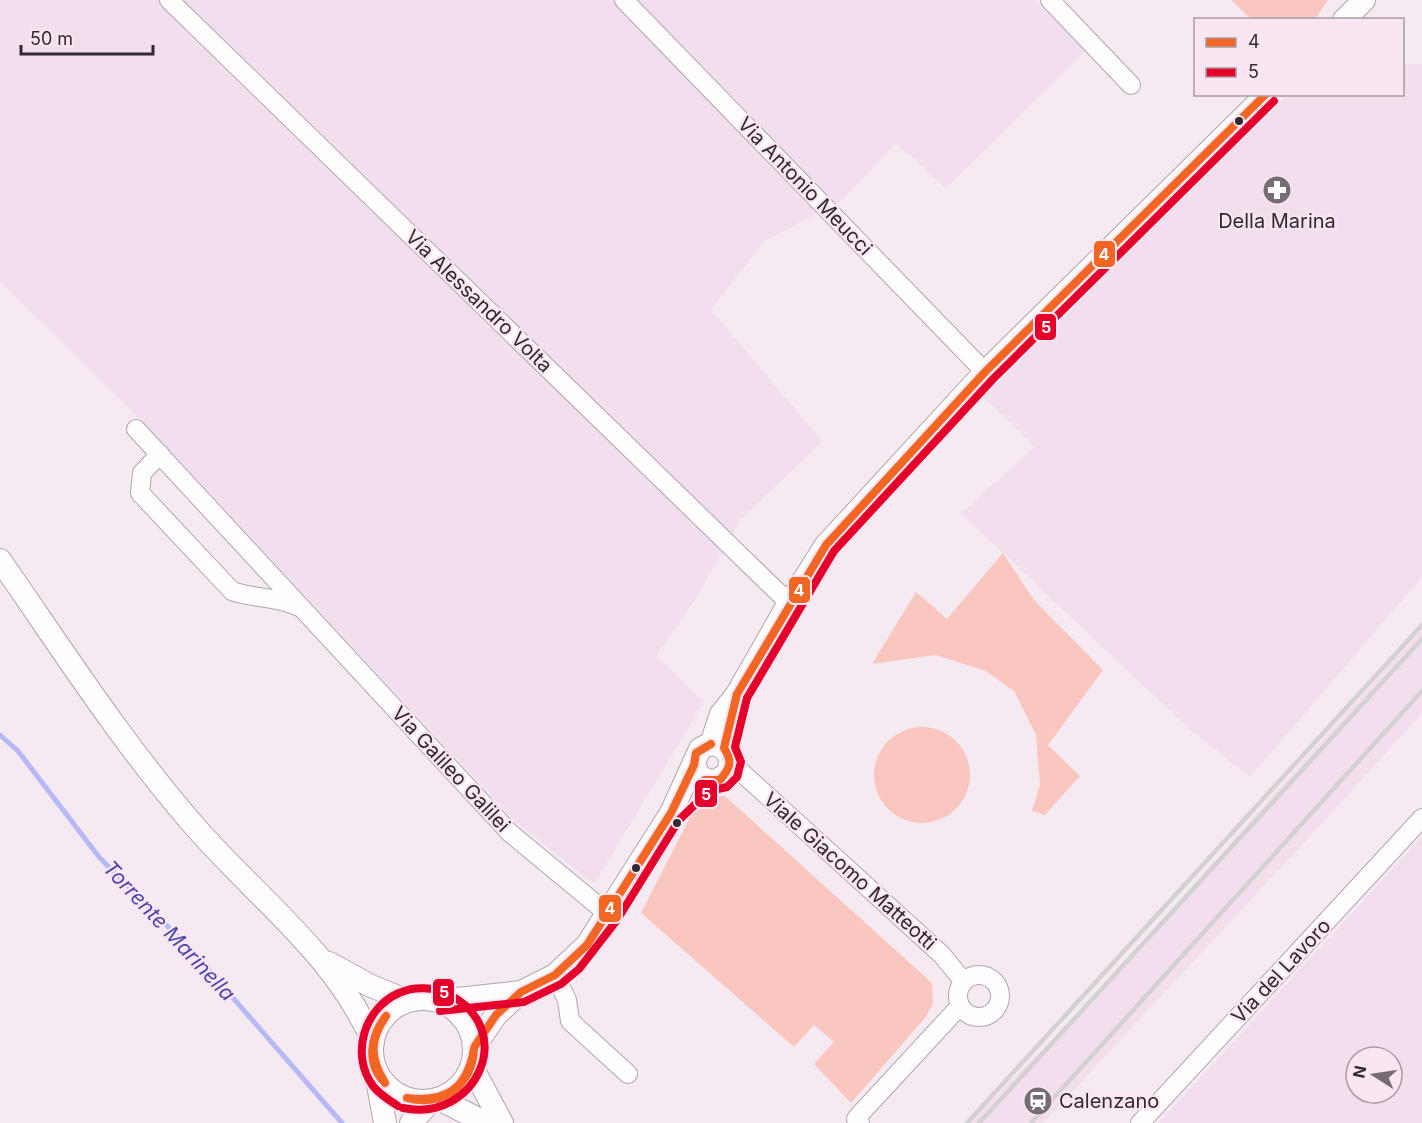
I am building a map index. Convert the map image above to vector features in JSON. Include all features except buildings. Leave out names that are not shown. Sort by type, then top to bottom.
[{"type":"main road","points":[[1334,18],[1345,0]]},
{"type":"main road","points":[[1346,18],[1364,0]]},
{"type":"main road","points":[[699,773],[720,780],[721,714],[737,694],[789,603],[826,545],[985,372],[1265,96]]},
{"type":"main road","points":[[0,560],[134,754],[192,824],[324,961],[364,1022],[373,1042],[374,1067],[385,1123]]},
{"type":"main road","points":[[374,1067],[383,1082],[396,1094],[412,1101],[435,1100],[454,1092],[465,1081],[473,1056],[496,1015],[521,992],[555,975],[587,945],[699,773],[700,749],[722,753]]},
{"type":"main road","points":[[324,961],[371,986],[408,1001]]},
{"type":"main road","points":[[373,1042],[381,1021],[388,1012],[408,1001],[424,999],[439,1002],[521,992]]},
{"type":"main road","points":[[439,1002],[459,1014],[467,1023],[473,1056],[501,1123]]},
{"type":"main road","points":[[411,1123],[435,1100]]},
{"type":"main road","points":[[435,1100],[486,1123]]},
{"type":"street","name":"Via Alessandro Volta","points":[[169,0],[789,603]]},
{"type":"street","name":"Via Antonio Meucci","points":[[624,0],[985,372]]},
{"type":"street","points":[[1050,0],[1131,85]]},
{"type":"street","name":"Via Galileo Galilei","points":[[136,429],[510,833],[608,914]]},
{"type":"street","name":"Via Galileo Galilei","points":[[160,454],[142,473],[140,493],[232,591],[254,596],[274,597],[306,610]]},
{"type":"street","points":[[254,596],[267,583],[267,568]]},
{"type":"street","name":"Viale Giacomo Matteotti","points":[[722,753],[942,955],[964,982]]},
{"type":"street","name":"Via del Lavoro","points":[[1140,1123],[1422,818]]},
{"type":"street","points":[[555,975],[567,1000],[570,1021],[628,1074]]},
{"type":"street","points":[[976,975],[989,978],[999,988],[999,1002],[992,1013],[979,1017],[968,1014],[960,1006],[958,993],[964,982],[976,975]]},
{"type":"street","points":[[860,1123],[856,1119],[861,1113],[960,1006]]},
{"type":"shaded area","points":[[0,0],[1035,0],[1085,51],[946,188],[896,143],[841,201],[764,241],[711,310],[822,441],[740,521],[695,600],[656,656],[704,702],[594,884],[517,823],[143,422],[0,281]]},
{"type":"shaded area","points":[[1231,0],[1328,0],[1316,18],[1250,18]]},
{"type":"shaded area","points":[[1404,64],[1422,64],[1422,577],[1250,777],[1187,727],[961,513],[1035,447],[981,395],[1286,96],[1404,96]]},
{"type":"shaded area","points":[[1003,553],[1034,600],[1103,670],[1048,745],[1080,776],[1045,815],[1032,811],[1040,785],[1036,735],[1014,691],[986,671],[935,655],[872,664],[916,592],[947,619]]},
{"type":"shaded area","points":[[1422,628],[1422,713],[1323,822],[1043,1123],[969,1123],[1085,1006]]},
{"type":"shaded area","points":[[913,727],[931,727],[949,735],[962,748],[970,766],[967,794],[949,815],[931,823],[913,823],[895,815],[882,802],[874,784],[874,766],[882,748],[895,735]]},
{"type":"shaded area","points":[[725,796],[932,983],[933,1004],[925,1018],[851,1103],[814,1064],[834,1042],[814,1025],[794,1047],[641,913],[691,815],[707,797]]},
{"type":"shaded area","points":[[1422,837],[1422,1123],[1159,1123]]},
{"type":"waterway","name":"Torrente Marinella","points":[[0,735],[18,751],[99,857],[193,952],[342,1123]]},
{"type":"railway","points":[[967,1123],[1422,625]]},
{"type":"railway","points":[[979,1123],[1422,639]]},
{"type":"railway","points":[[1031,1123],[1422,691]]},
{"type":"transit line","name":"4","points":[[705,780],[720,780],[726,772],[729,757],[724,748],[737,694],[826,545],[985,372],[1264,96]]},
{"type":"transit line","name":"5","points":[[440,1011],[524,1002],[561,984],[579,969],[617,920],[679,820],[709,791],[727,787],[737,777],[741,762],[735,747],[747,698],[834,551],[993,379],[1274,101]]},
{"type":"transit line","name":"4","points":[[475,1046],[496,1015],[521,992],[555,975],[587,945],[671,813],[694,765],[696,753],[711,744]]},
{"type":"transit line","name":"5","points":[[398,1106],[376,1089],[366,1074],[362,1060],[362,1047],[369,1021],[387,1000],[399,993],[417,988],[448,994],[469,1010],[481,1029],[484,1049],[480,1070],[468,1088],[451,1101],[429,1109],[403,1108]]},
{"type":"transit line","name":"4","points":[[385,1083],[375,1067],[372,1049],[377,1032],[386,1016]]},
{"type":"transit line","name":"4","points":[[385,1083],[376,1065],[374,1041],[386,1016]]},
{"type":"transit line","name":"4","points":[[407,1098],[433,1098],[452,1090],[466,1074],[474,1049]]},
{"type":"transit line","name":"4","points":[[407,1098],[432,1100],[453,1091],[468,1073],[474,1049]]},
{"type":"place","name":"Della Marina","points":[[1277,190]]},
{"type":"place","name":"Calenzano","points":[[1038,1101]]}]
